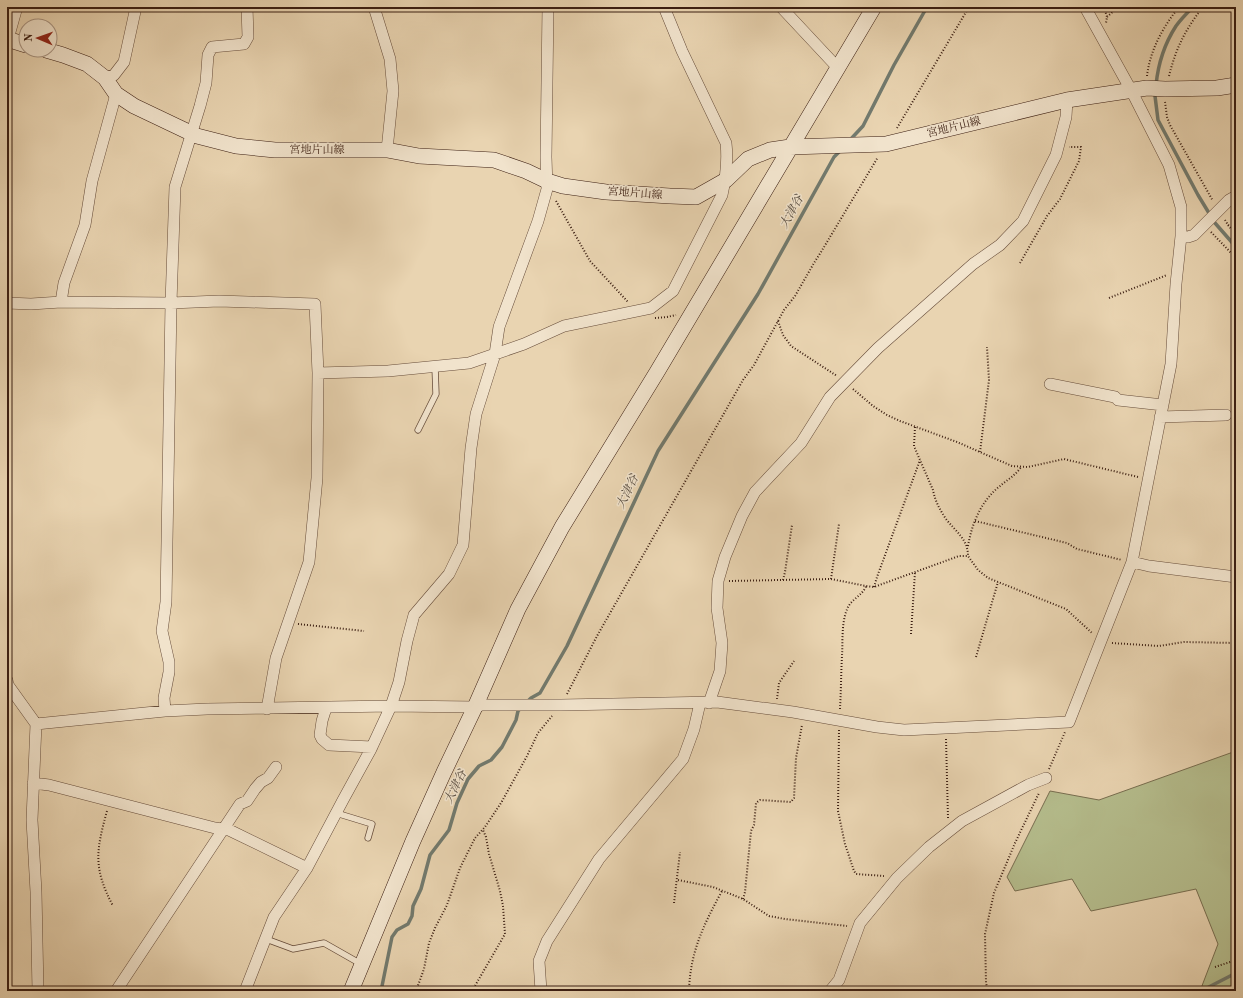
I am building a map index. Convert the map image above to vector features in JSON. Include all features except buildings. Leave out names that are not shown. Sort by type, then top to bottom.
[{"type":"main road","points":[[351,991],[438,786],[479,706],[518,609],[562,527],[657,372],[874,7]]},
{"type":"main road","points":[[7,39],[18,42]]},
{"type":"main road","name":"宮地片山線","points":[[58,54],[87,64],[105,78],[116,94],[134,106],[192,134],[236,146],[275,150],[387,150],[418,156],[494,160],[526,171],[547,185],[606,192],[696,197],[726,180],[748,159],[770,150],[790,147],[865,146],[886,144],[1067,100],[1141,89],[1217,88],[1236,85]]},
{"type":"street","points":[[7,39],[17,7]]},
{"type":"street","points":[[105,78],[114,75],[124,62],[136,7]]},
{"type":"street","points":[[164,711],[164,698],[169,672],[169,662],[162,631],[166,602],[174,187],[192,134],[206,83],[208,54],[212,47],[244,44],[248,37],[248,7]]},
{"type":"street","points":[[374,7],[390,59],[393,91],[387,150]]},
{"type":"street","points":[[245,991],[274,917],[307,868],[372,747],[391,706],[399,682],[414,615],[449,574],[462,545],[471,448],[476,414],[495,354],[499,326],[538,221],[547,185],[548,7]]},
{"type":"street","points":[[318,373],[388,371],[469,363],[524,344],[564,326],[651,308],[674,291],[722,194],[726,180],[728,157],[726,143],[682,51],[664,7]]},
{"type":"street","points":[[781,7],[838,68]]},
{"type":"street","points":[[36,724],[164,711],[206,709],[716,702],[904,730],[1069,722],[1132,562],[1147,479],[1171,364],[1182,207],[1169,165],[1141,89],[1085,7]]},
{"type":"street","points":[[62,302],[64,283],[85,225],[92,181],[116,94]]},
{"type":"street","points":[[541,991],[539,961],[547,941],[599,859],[683,759],[704,703],[720,671],[722,642],[717,608],[718,581],[725,557],[742,516],[755,492],[800,443],[830,398],[878,348],[973,264],[1000,245],[1023,221],[1056,155],[1066,117],[1067,100]]},
{"type":"street","points":[[1181,236],[1188,237],[1194,235],[1228,200],[1236,196]]},
{"type":"street","points":[[7,303],[171,303],[219,301],[314,304],[318,373],[317,478],[309,562],[276,658],[267,709]]},
{"type":"street","points":[[1050,384],[1114,397],[1118,400],[1163,405]]},
{"type":"street","points":[[1160,417],[1226,415]]},
{"type":"street","points":[[1132,562],[1149,566],[1236,577]]},
{"type":"street","points":[[7,680],[8,685],[36,724],[32,820],[36,892],[38,991]]},
{"type":"street","points":[[326,708],[320,735],[329,745],[372,747]]},
{"type":"street","points":[[116,991],[222,829],[240,804],[247,801],[255,789],[261,782],[268,778],[276,767]]},
{"type":"street","points":[[830,991],[839,980],[860,923],[897,878],[929,847],[962,821],[1028,785],[1046,778]]},
{"type":"street","points":[[33,783],[49,785],[110,802],[229,830],[307,868]]},
{"type":"lane","points":[[418,430],[436,394],[435,367]]},
{"type":"lane","points":[[336,813],[372,824],[368,838]]},
{"type":"lane","points":[[266,939],[293,949],[324,944],[362,965]]},
{"type":"path","points":[[416,991],[424,969],[429,943],[434,928],[447,905],[460,868],[475,838],[483,830],[501,803],[538,733],[561,705],[597,636],[743,380],[873,167],[882,148],[893,136],[969,7]]},
{"type":"path","points":[[1107,17],[1118,7]]},
{"type":"path","points":[[1141,89],[1155,46],[1169,19],[1179,7]]},
{"type":"path","points":[[1203,7],[1189,24],[1177,49],[1164,93],[1165,107],[1170,125],[1218,211],[1236,235]]},
{"type":"path","points":[[1020,263],[1047,216],[1060,199],[1078,161],[1081,147],[1058,147]]},
{"type":"path","points":[[547,185],[583,251],[590,261],[632,307],[643,315],[655,318],[667,318],[677,315]]},
{"type":"path","points":[[1205,225],[1236,258]]},
{"type":"path","points":[[1228,225],[1236,228]]},
{"type":"path","points":[[1109,298],[1178,270]]},
{"type":"path","points":[[778,321],[783,335],[791,346],[845,383],[873,406],[887,415],[915,427],[1012,466],[1028,467],[1064,459],[1147,479]]},
{"type":"path","points":[[980,452],[989,380],[987,346]]},
{"type":"path","points":[[915,427],[914,446],[939,507],[947,520],[961,535],[968,547]]},
{"type":"path","points":[[874,586],[920,459]]},
{"type":"path","points":[[1021,467],[989,495],[975,521],[968,547],[968,556],[978,570],[988,578],[1066,609],[1105,642],[1159,646],[1184,642],[1236,643]]},
{"type":"path","points":[[975,521],[1067,543],[1077,548],[1100,555],[1132,562]]},
{"type":"path","points":[[831,579],[839,524]]},
{"type":"path","points":[[783,580],[792,525]]},
{"type":"path","points":[[718,581],[831,579],[866,586],[874,586],[959,556],[968,556]]},
{"type":"path","points":[[910,634],[915,572]]},
{"type":"path","points":[[976,658],[998,582]]},
{"type":"path","points":[[866,586],[865,590],[853,600],[849,606],[845,616],[843,631],[839,720],[838,811],[845,844],[856,874],[897,878]]},
{"type":"path","points":[[288,623],[364,631]]},
{"type":"path","points":[[776,710],[779,683],[794,661]]},
{"type":"path","points":[[743,899],[756,803],[760,800],[791,802],[794,798],[796,758],[804,714]]},
{"type":"path","points":[[988,991],[986,983],[985,934],[994,893],[1015,843],[1046,778],[1069,722]]},
{"type":"path","points":[[946,728],[948,819],[951,830]]},
{"type":"path","points":[[110,802],[102,829],[97,855],[102,880],[113,906]]},
{"type":"path","points":[[472,991],[505,934],[502,898],[483,830]]},
{"type":"path","points":[[674,903],[678,880],[680,852]]},
{"type":"path","points":[[678,880],[707,885],[722,890],[743,899],[769,916],[838,924],[858,928]]},
{"type":"path","points":[[689,991],[695,949],[700,935],[722,890]]},
{"type":"path","points":[[1215,967],[1236,960]]},
{"type":"green space","points":[[1236,751],[1236,991],[1200,991],[1218,944],[1196,889],[1091,911],[1072,879],[1015,891],[1007,877],[1050,791],[1099,800]]},
{"type":"waterway","name":"大津谷","points":[[849,141],[863,126],[894,65],[927,7]]},
{"type":"waterway","points":[[1156,85],[1158,70],[1165,47],[1178,23],[1193,7]]},
{"type":"waterway","points":[[1155,91],[1158,120],[1198,195],[1215,223],[1236,247]]},
{"type":"waterway","name":"大津谷","points":[[527,702],[540,693],[567,646],[658,451],[758,294],[834,157],[841,150]]},
{"type":"waterway","name":"大津谷","points":[[381,991],[392,937],[397,930],[408,924],[412,916],[413,906],[421,889],[430,855],[449,830],[457,803],[468,779],[479,766],[491,760],[502,747],[516,720],[518,711],[521,708]]},
{"type":"waterway","points":[[1201,991],[1236,973]]}]
